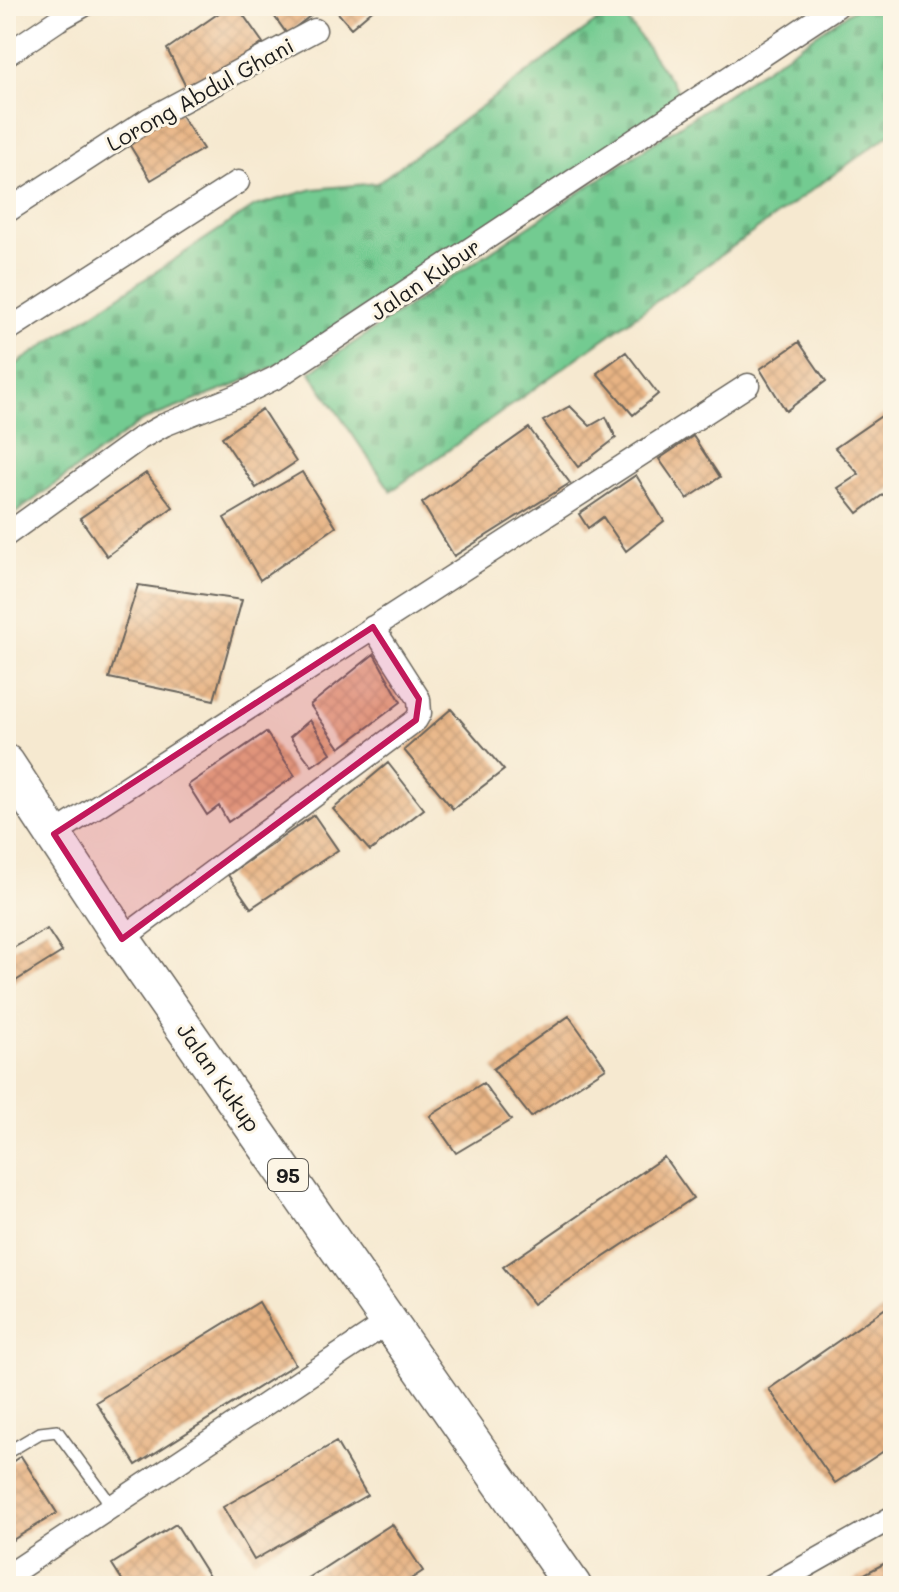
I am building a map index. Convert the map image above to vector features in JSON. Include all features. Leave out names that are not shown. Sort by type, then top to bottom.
[{"type":"main road","name":"Jalan Kukup","points":[[6,763],[122,939],[573,1586]]},
{"type":"street","points":[[6,55],[83,6]]},
{"type":"street","name":"Jalan Kubur","points":[[6,535],[151,432],[277,377],[837,6]]},
{"type":"street","name":"Lorong Abdul Ghani","points":[[6,212],[149,119],[315,30]]},
{"type":"street","points":[[6,331],[238,182]]},
{"type":"street","points":[[54,834],[748,385]]},
{"type":"street","points":[[122,939],[416,720],[420,713],[419,699],[373,627]]},
{"type":"street","points":[[6,1577],[390,1321]]},
{"type":"street","points":[[771,1586],[893,1517]]},
{"type":"lane","points":[[6,1453],[40,1433],[57,1431],[112,1506]]},
{"type":"highlighted area","points":[[373,627],[419,699],[416,720],[122,939],[54,834]]},
{"type":"green space","points":[[618,6],[683,98],[281,363],[233,386],[142,421],[6,520],[6,371],[255,206],[313,189],[377,183]]},
{"type":"green space","points":[[859,6],[893,6],[893,132],[391,491],[310,372]]},
{"type":"building","points":[[229,6],[237,6],[263,43],[190,95],[167,49]]},
{"type":"building","points":[[267,6],[310,6],[315,12],[287,34]]},
{"type":"building","points":[[332,6],[377,6],[351,28]]},
{"type":"building","points":[[179,112],[203,149],[151,180],[124,136]]},
{"type":"building","points":[[799,342],[826,381],[786,411],[760,369]]},
{"type":"building","points":[[626,352],[658,394],[633,415],[597,373]]},
{"type":"building","points":[[570,406],[590,426],[606,417],[616,438],[578,467],[543,421]]},
{"type":"building","points":[[893,408],[893,487],[858,513],[838,488],[859,474],[835,448]]},
{"type":"building","points":[[262,409],[296,462],[256,488],[222,437]]},
{"type":"building","points":[[529,428],[570,483],[454,556],[422,503]]},
{"type":"building","points":[[693,436],[720,477],[687,499],[659,459]]},
{"type":"building","points":[[302,472],[336,527],[260,580],[224,518]]},
{"type":"building","points":[[146,473],[173,507],[107,556],[80,518]]},
{"type":"building","points":[[636,475],[664,521],[626,551],[603,517],[588,528],[579,514]]},
{"type":"building","points":[[138,585],[242,600],[214,700],[109,678]]},
{"type":"building","points":[[374,654],[401,702],[340,748],[310,705]]},
{"type":"building","points":[[451,709],[504,770],[453,809],[404,750]]},
{"type":"building","points":[[310,720],[331,753],[312,766],[290,737]]},
{"type":"building","points":[[266,732],[295,776],[228,822],[219,806],[207,815],[188,785]]},
{"type":"building","points":[[388,763],[424,809],[370,851],[333,809]]},
{"type":"building","points":[[314,815],[338,850],[251,908],[228,875]]},
{"type":"building","points":[[47,929],[62,952],[6,987],[6,952]]},
{"type":"building","points":[[569,1016],[606,1068],[531,1117],[493,1069]]},
{"type":"building","points":[[483,1083],[511,1120],[456,1153],[430,1116]]},
{"type":"building","points":[[664,1157],[693,1198],[533,1304],[503,1267]]},
{"type":"building","points":[[259,1302],[295,1364],[136,1465],[96,1402]]},
{"type":"building","points":[[893,1303],[893,1445],[835,1483],[769,1389]]},
{"type":"building","points":[[336,1442],[367,1495],[254,1560],[223,1507]]},
{"type":"building","points":[[21,1456],[57,1513],[6,1544],[6,1466]]},
{"type":"building","points":[[176,1524],[215,1586],[126,1586],[112,1564]]},
{"type":"building","points":[[392,1524],[423,1571],[400,1586],[312,1586],[307,1579]]},
{"type":"building","points":[[893,1559],[893,1586],[855,1586],[853,1580]]}]
